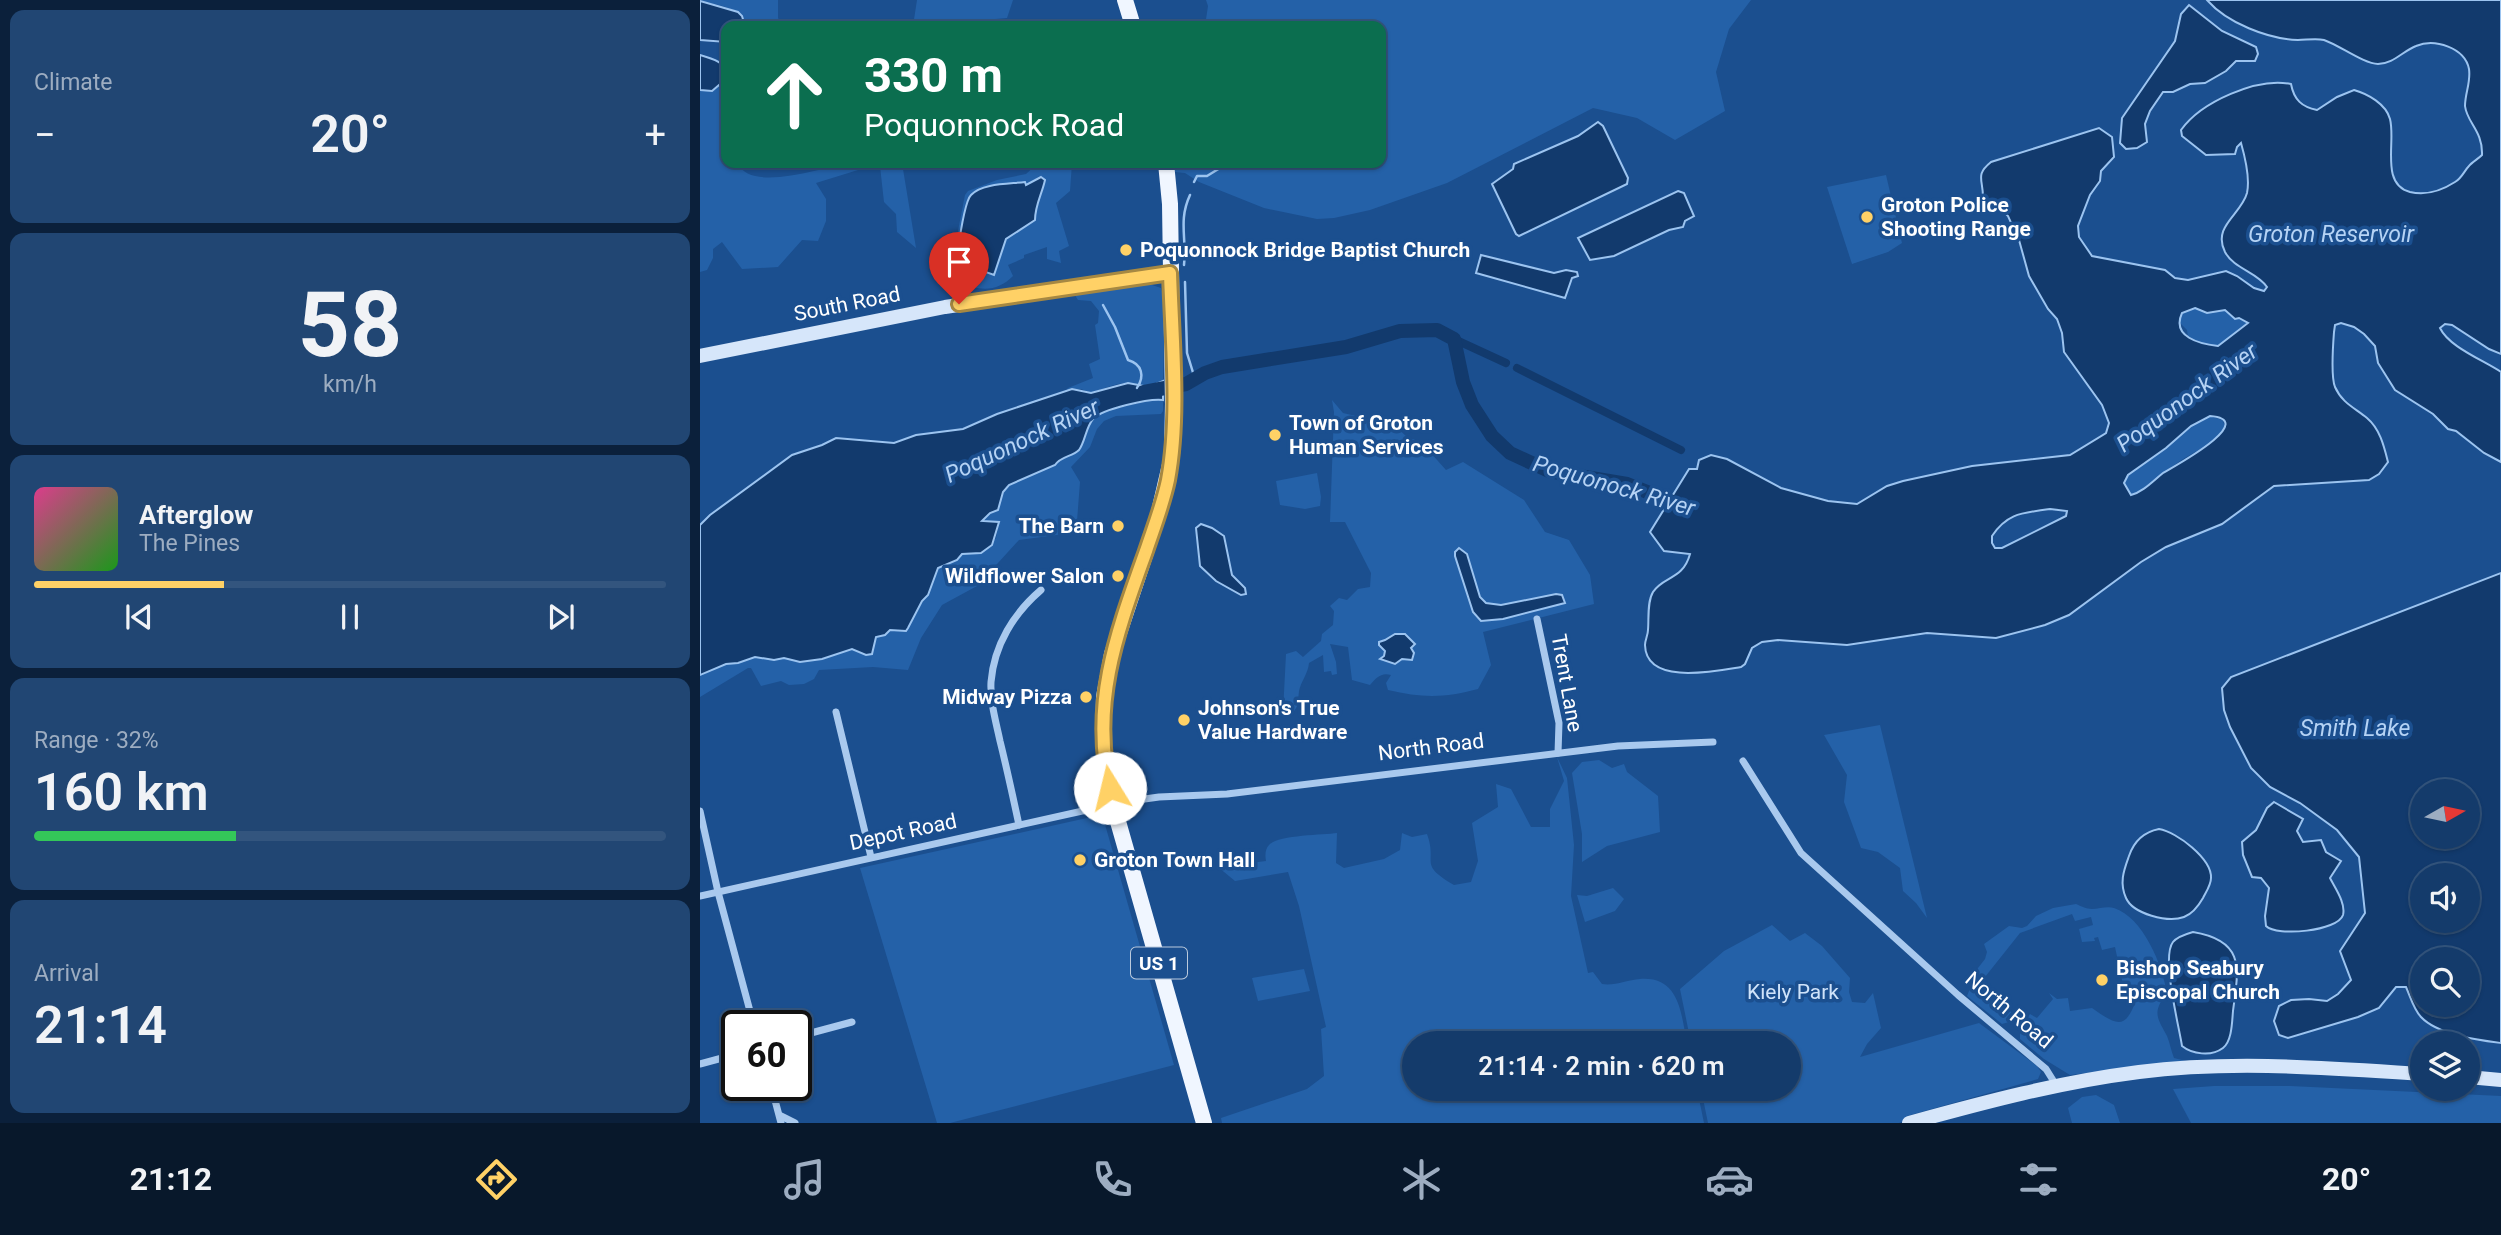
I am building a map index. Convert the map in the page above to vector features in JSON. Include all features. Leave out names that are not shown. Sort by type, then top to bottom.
[{"type":"main road","points":[[1125,0],[1131,21]]},
{"type":"main road","name":"US 1","points":[[1166,168],[1170,204],[1172,447],[1165,494],[1114,645],[1105,683],[1103,742],[1113,804],[1203,1123]]},
{"type":"main road","name":"South Road","points":[[700,356],[945,307],[1170,273]]},
{"type":"main road","points":[[1909,1123],[1954,1117],[2056,1085],[2138,1072],[2232,1066],[2310,1067],[2410,1073]]},
{"type":"main road","points":[[2480,1078],[2501,1080]]},
{"type":"street","points":[[1019,825],[992,704],[991,682],[1011,621],[1023,605],[1041,590]]},
{"type":"street","name":"Trent Lane","points":[[1537,619],[1559,723],[1558,754]]},
{"type":"street","points":[[836,712],[871,857]]},
{"type":"street","name":"North Road","points":[[1113,804],[1159,797],[1227,794],[1641,744],[1713,742]]},
{"type":"street","name":"North Road","points":[[1743,761],[1801,853],[1958,995],[2046,1069],[2056,1085]]},
{"type":"street","name":"Depot Road","points":[[700,895],[1113,804]]},
{"type":"street","points":[[700,811],[718,892],[750,1010]]},
{"type":"street","points":[[812,1032],[852,1021]]},
{"type":"street","points":[[700,1064],[721,1058]]},
{"type":"street","points":[[776,1101],[781,1119],[795,1123]]},
{"type":"green space","points":[[700,0],[778,0],[780,21],[744,21],[727,7]]},
{"type":"green space","points":[[917,0],[1013,0],[1007,18],[914,21]]},
{"type":"green space","points":[[1206,0],[1751,0],[1729,29],[1716,72],[1725,111],[1675,140],[1637,118],[1593,108],[1447,183],[1370,210],[1317,219],[1264,208],[1199,182],[1185,173],[1175,172],[1174,168],[1386,168],[1386,21],[1206,21]]},
{"type":"green space","points":[[721,83],[721,168],[742,168],[757,176],[772,177],[826,168],[865,168],[816,183],[826,199],[826,221],[818,241],[802,240],[778,267],[742,269],[722,242],[713,249],[713,258],[707,270],[700,272],[700,90],[712,91]]},
{"type":"green space","points":[[880,168],[903,168],[916,248],[897,232],[896,214],[884,202]]},
{"type":"green space","points":[[1033,168],[1072,168],[1070,191],[1056,203],[1069,246],[1059,251],[1061,263],[1047,259],[1047,247],[1024,255],[1024,258],[1008,265],[1013,276],[999,286],[984,289],[972,287],[957,295],[950,272],[965,195],[968,191],[997,180],[1026,174]],"holes":[[[1026,185],[1043,191],[1035,204],[1034,220],[1006,239],[994,275],[986,272],[977,276],[957,276],[955,271],[966,206],[971,195]]]},
{"type":"green space","name":"Groton Police Shooting Range","points":[[1886,175],[1902,243],[1888,252],[1852,264],[1827,187]]},
{"type":"green space","points":[[1149,284],[1161,288],[1165,303],[1163,381],[1151,386],[1120,384],[1091,393],[1081,389],[1065,392],[1068,388],[1093,378],[1089,364],[1100,359],[1095,325],[1098,323],[1099,311],[1091,301],[1078,300],[1073,292]]},
{"type":"green space","points":[[2195,308],[2207,313],[2225,310],[2231,316],[2248,323],[2218,346],[2196,342],[2188,337],[2187,330],[2179,322],[2182,313]]},
{"type":"green space","points":[[1156,399],[1163,400],[1161,414],[1116,416],[1104,421],[1097,429],[1090,447],[1071,467],[1080,482],[1077,521],[1064,534],[1019,540],[977,586],[942,605],[921,638],[908,670],[873,667],[819,670],[814,679],[804,684],[789,685],[781,681],[761,686],[751,668],[748,668],[700,697],[700,675],[726,664],[738,663],[755,656],[774,660],[822,659],[852,649],[862,654],[873,648],[877,636],[889,630],[905,631],[928,595],[938,568],[962,554],[981,554],[996,538],[999,522],[981,521],[998,510],[1003,492],[1009,485],[1055,465],[1077,451],[1091,423],[1099,415]]},
{"type":"green space","points":[[1332,400],[1343,413],[1394,425],[1407,437],[1421,442],[1446,470],[1463,462],[1524,500],[1545,532],[1569,540],[1590,575],[1594,604],[1483,632],[1491,665],[1478,689],[1455,694],[1423,696],[1388,690],[1386,683],[1391,675],[1387,674],[1379,676],[1370,685],[1352,680],[1348,647],[1330,644],[1337,674],[1324,672],[1323,655],[1309,663],[1297,705],[1289,718],[1283,712],[1286,654],[1296,651],[1303,657],[1321,641],[1322,634],[1333,625],[1334,611],[1330,606],[1339,598],[1347,600],[1358,589],[1370,587],[1371,573],[1345,522],[1330,522],[1334,412]]},
{"type":"green space","points":[[2210,416],[2222,420],[2224,424],[2224,430],[2218,438],[2180,461],[2144,489],[2131,495],[2124,483],[2128,475],[2191,426]]},
{"type":"green space","points":[[1317,473],[1320,506],[1305,509],[1280,505],[1276,481]]},
{"type":"green space","points":[[1880,725],[1927,918],[1903,891],[1900,868],[1878,852],[1861,848],[1844,802],[1847,775],[1824,735]]},
{"type":"green space","points":[[1557,757],[1567,778],[1574,845],[1571,896],[1588,973],[1593,972],[1602,984],[1640,979],[1663,984],[1671,990],[1676,999],[1685,1031],[1402,1031],[1402,1101],[1699,1101],[1704,1123],[1222,1123],[1221,1118],[1307,1089],[1324,1076],[1321,1029],[1326,1027],[1299,906],[1288,872],[1235,881],[1218,867],[1266,861],[1268,847],[1281,839],[1337,833],[1336,863],[1344,868],[1384,859],[1400,850],[1402,833],[1412,837],[1427,834],[1432,867],[1436,872],[1454,885],[1471,882],[1478,861],[1472,823],[1498,807],[1496,784],[1511,789],[1531,827],[1550,827],[1550,809],[1564,781]]},
{"type":"green space","points":[[1599,760],[1612,768],[1624,764],[1627,772],[1658,796],[1660,832],[1607,846],[1582,862],[1582,834],[1572,773],[1582,762]]},
{"type":"green space","points":[[1096,816],[1104,821],[1174,1065],[950,1123],[937,1123],[860,868]]},
{"type":"green space","points":[[1613,888],[1624,899],[1615,911],[1585,922],[1577,895],[1587,896]]},
{"type":"green space","points":[[2076,904],[2090,909],[2114,908],[2134,921],[2142,932],[2156,957],[2165,983],[2167,994],[2159,1006],[2159,1020],[2174,1058],[2186,1061],[2070,1075],[2044,1059],[2020,1039],[2020,1030],[2030,1014],[2037,1018],[2053,999],[2049,993],[2057,999],[2068,998],[2070,1011],[2092,1008],[2116,1022],[2121,1022],[2130,1014],[2138,995],[2123,985],[2115,947],[2102,950],[2098,937],[2094,938],[2095,941],[2082,942],[2079,929],[2093,925],[2091,917],[2075,921],[2072,914],[2020,933],[1981,982],[1986,988],[1983,997],[2006,1015],[2009,1010],[2012,1013],[2009,1022],[2002,1024],[1967,996],[1978,968],[1985,959],[1987,952],[1984,944],[2009,926],[2022,928],[2036,916],[2053,908]]},
{"type":"green space","name":"Kiely Park","points":[[1772,925],[1790,941],[1805,933],[1822,946],[1850,978],[1849,992],[1852,1002],[1865,1003],[1873,993],[1881,1028],[1860,1057],[1979,1023],[2037,1066],[2041,1072],[2038,1079],[1907,1116],[1907,1120],[1899,1123],[1708,1123],[1703,1101],[1801,1101],[1801,1031],[1689,1031],[1680,989],[1724,951]]},
{"type":"green space","points":[[1304,969],[1310,991],[1258,1001],[1252,978]]},
{"type":"green space","points":[[2290,1086],[2410,1092],[2410,1101],[2480,1101],[2480,1095],[2501,1096],[2501,1123],[2191,1123],[2173,1089]]},
{"type":"green space","points":[[2096,1095],[2114,1105],[2120,1123],[2072,1123],[2068,1108],[2082,1097]]},
{"type":"water","name":"Groton Reservoir","points":[[2207,0],[2501,0],[2501,354],[2452,325],[2445,324],[2440,328],[2444,335],[2459,347],[2501,372],[2501,462],[2484,453],[2456,431],[2448,429],[2433,414],[2395,390],[2378,363],[2375,346],[2354,327],[2341,323],[2335,325],[2334,332],[2335,387],[2345,401],[2375,427],[2388,462],[2379,474],[2369,480],[2274,486],[2222,524],[2166,547],[2141,562],[2069,615],[2045,625],[1996,638],[1927,633],[1847,645],[1778,640],[1762,642],[1752,648],[1741,667],[1684,673],[1657,666],[1648,658],[1645,645],[1651,596],[1657,587],[1683,569],[1690,554],[1664,551],[1650,532],[1689,469],[1697,469],[1699,460],[1711,455],[1727,459],[1781,488],[1828,501],[1857,504],[1887,486],[1903,481],[1972,466],[2070,455],[2106,433],[2109,423],[2102,405],[2064,352],[2057,319],[2029,276],[2019,240],[2008,216],[1983,197],[1981,174],[1991,162],[2099,128],[2112,137],[2114,157],[2101,171],[2100,181],[2090,195],[2078,226],[2079,237],[2092,256],[2165,270],[2175,278],[2188,280],[2226,271],[2264,291],[2267,287],[2263,282],[2229,258],[2222,243],[2225,228],[2247,193],[2247,175],[2241,143],[2235,154],[2206,155],[2182,136],[2181,130],[2190,120],[2216,101],[2247,88],[2277,83],[2291,84],[2300,102],[2317,110],[2354,90],[2365,94],[2381,104],[2388,114],[2392,171],[2401,188],[2410,192],[2428,193],[2444,188],[2457,180],[2482,155],[2478,133],[2465,106],[2469,69],[2462,55],[2455,50],[2440,44],[2424,44],[2411,48],[2388,62],[2372,63],[2324,40],[2286,39],[2261,33],[2225,16]],"holes":[[[2195,308],[2207,313],[2225,310],[2235,319],[2239,318],[2248,323],[2218,346],[2203,343],[2189,338],[2180,328],[2182,313]],[[2210,416],[2223,419],[2225,426],[2209,444],[2131,495],[2124,483],[2128,475],[2191,426]],[[2050,509],[2067,511],[2066,516],[2002,548],[1995,548],[1992,536],[1998,528],[2004,522],[2024,513]]]},
{"type":"water","points":[[700,1],[738,12],[742,16],[744,21],[721,21],[721,42],[700,40]]},
{"type":"water","points":[[2189,5],[2222,31],[2256,47],[2258,54],[2255,61],[2236,61],[2226,71],[2205,83],[2190,84],[2173,92],[2163,92],[2145,124],[2147,142],[2137,148],[2126,149],[2120,143],[2122,118],[2175,41],[2181,14]]},
{"type":"water","points":[[700,55],[721,64],[721,83],[712,91],[700,90]]},
{"type":"water","points":[[1598,122],[1603,126],[1628,178],[1627,184],[1519,236],[1516,234],[1492,184],[1513,169],[1514,164],[1578,136]]},
{"type":"water","points":[[1041,177],[1045,180],[1035,220],[1006,239],[994,275],[986,272],[977,276],[957,277],[955,271],[961,231],[965,208],[971,195],[989,186],[1025,182],[1026,185]]},
{"type":"water","points":[[1678,191],[1684,193],[1694,216],[1685,221],[1683,227],[1669,230],[1614,256],[1590,260],[1578,238]]},
{"type":"water","points":[[1481,255],[1554,273],[1566,270],[1577,272],[1578,276],[1572,278],[1565,298],[1476,273]]},
{"type":"water","points":[[1163,381],[1163,400],[1126,405],[1098,415],[1091,422],[1079,450],[1055,465],[1009,485],[1003,492],[998,510],[982,521],[999,522],[992,545],[981,553],[962,554],[957,560],[938,568],[928,595],[906,631],[890,630],[885,635],[876,637],[872,654],[866,655],[852,649],[822,659],[800,662],[784,658],[774,660],[755,657],[726,664],[700,675],[700,525],[792,455],[836,438],[894,443],[916,435],[963,429],[997,414],[1072,389],[1091,393],[1128,383],[1149,387]]},
{"type":"water","points":[[1201,524],[1224,536],[1232,575],[1245,588],[1246,594],[1241,595],[1216,581],[1200,566],[1196,528]]},
{"type":"water","points":[[1459,548],[1467,554],[1480,597],[1486,603],[1501,605],[1556,594],[1562,595],[1565,603],[1503,619],[1481,621],[1473,612],[1455,556]]},
{"type":"water","name":"Smith Lake","points":[[2501,573],[2501,1043],[2480,1040],[2480,1031],[2445,1031],[2421,1017],[2480,1017],[2480,947],[2410,947],[2410,997],[2406,987],[2396,987],[2379,1008],[2358,1017],[2288,1038],[2279,1035],[2274,1021],[2279,1006],[2291,1000],[2327,1001],[2351,980],[2340,951],[2365,913],[2359,857],[2337,830],[2300,803],[2270,787],[2251,768],[2230,727],[2224,710],[2222,688],[2231,677]]},
{"type":"water","points":[[1395,634],[1405,634],[1415,644],[1411,648],[1414,653],[1412,660],[1402,659],[1395,664],[1380,659],[1385,651],[1379,642]]},
{"type":"water","points":[[2274,802],[2303,819],[2297,831],[2303,842],[2321,840],[2326,852],[2341,861],[2330,878],[2344,910],[2339,921],[2307,931],[2294,932],[2266,926],[2269,888],[2261,878],[2252,877],[2243,855],[2242,842],[2256,830],[2267,808]]},
{"type":"water","points":[[2159,829],[2184,841],[2200,855],[2210,871],[2210,883],[2203,898],[2190,914],[2177,919],[2143,913],[2130,904],[2124,892],[2124,871],[2134,846],[2144,835]]},
{"type":"water","points":[[2193,932],[2210,936],[2231,950],[2237,971],[2228,1041],[2218,1051],[2207,1053],[2196,1053],[2182,1046],[2170,976],[2170,950],[2173,942]]},
{"type":"waterway","points":[[1194,182],[1197,176],[1207,176],[1220,168]]},
{"type":"waterway","points":[[1184,265],[1184,213],[1190,195]]},
{"type":"waterway","points":[[1185,282],[1187,353],[1195,379]]},
{"type":"waterway","points":[[1103,305],[1128,360],[1136,364],[1141,371],[1137,388]]},
{"type":"waterway","name":"Poquonock River","points":[[1144,392],[1186,384],[1222,367],[1346,347],[1400,331],[1437,330],[1454,339],[1463,382],[1472,405],[1492,436],[1510,453],[1549,471],[1627,484],[1685,507]]},
{"type":"waterway","points":[[1454,339],[1506,363]]},
{"type":"waterway","points":[[1517,368],[1681,450]]},
{"type":"place","name":"Groton Police Shooting Range","points":[[1867,217]]},
{"type":"place","name":"Poquonnock Bridge Baptist Church","points":[[1126,250]]},
{"type":"place","name":"Town of Groton Human Services","points":[[1275,435]]},
{"type":"place","name":"The Barn","points":[[1118,526]]},
{"type":"place","name":"Wildflower Salon","points":[[1118,576]]},
{"type":"place","name":"Midway Pizza","points":[[1086,697]]},
{"type":"place","name":"Johnson's True Value Hardware","points":[[1184,720]]},
{"type":"place","name":"Groton Town Hall","points":[[1080,860]]},
{"type":"place","name":"Bishop Seabury Episcopal Church","points":[[2102,980]]},
{"type":"route","points":[[959,304],[1170,273],[1173,404],[1171,460],[1158,516],[1114,645],[1107,675],[1103,733],[1110,788]]}]
